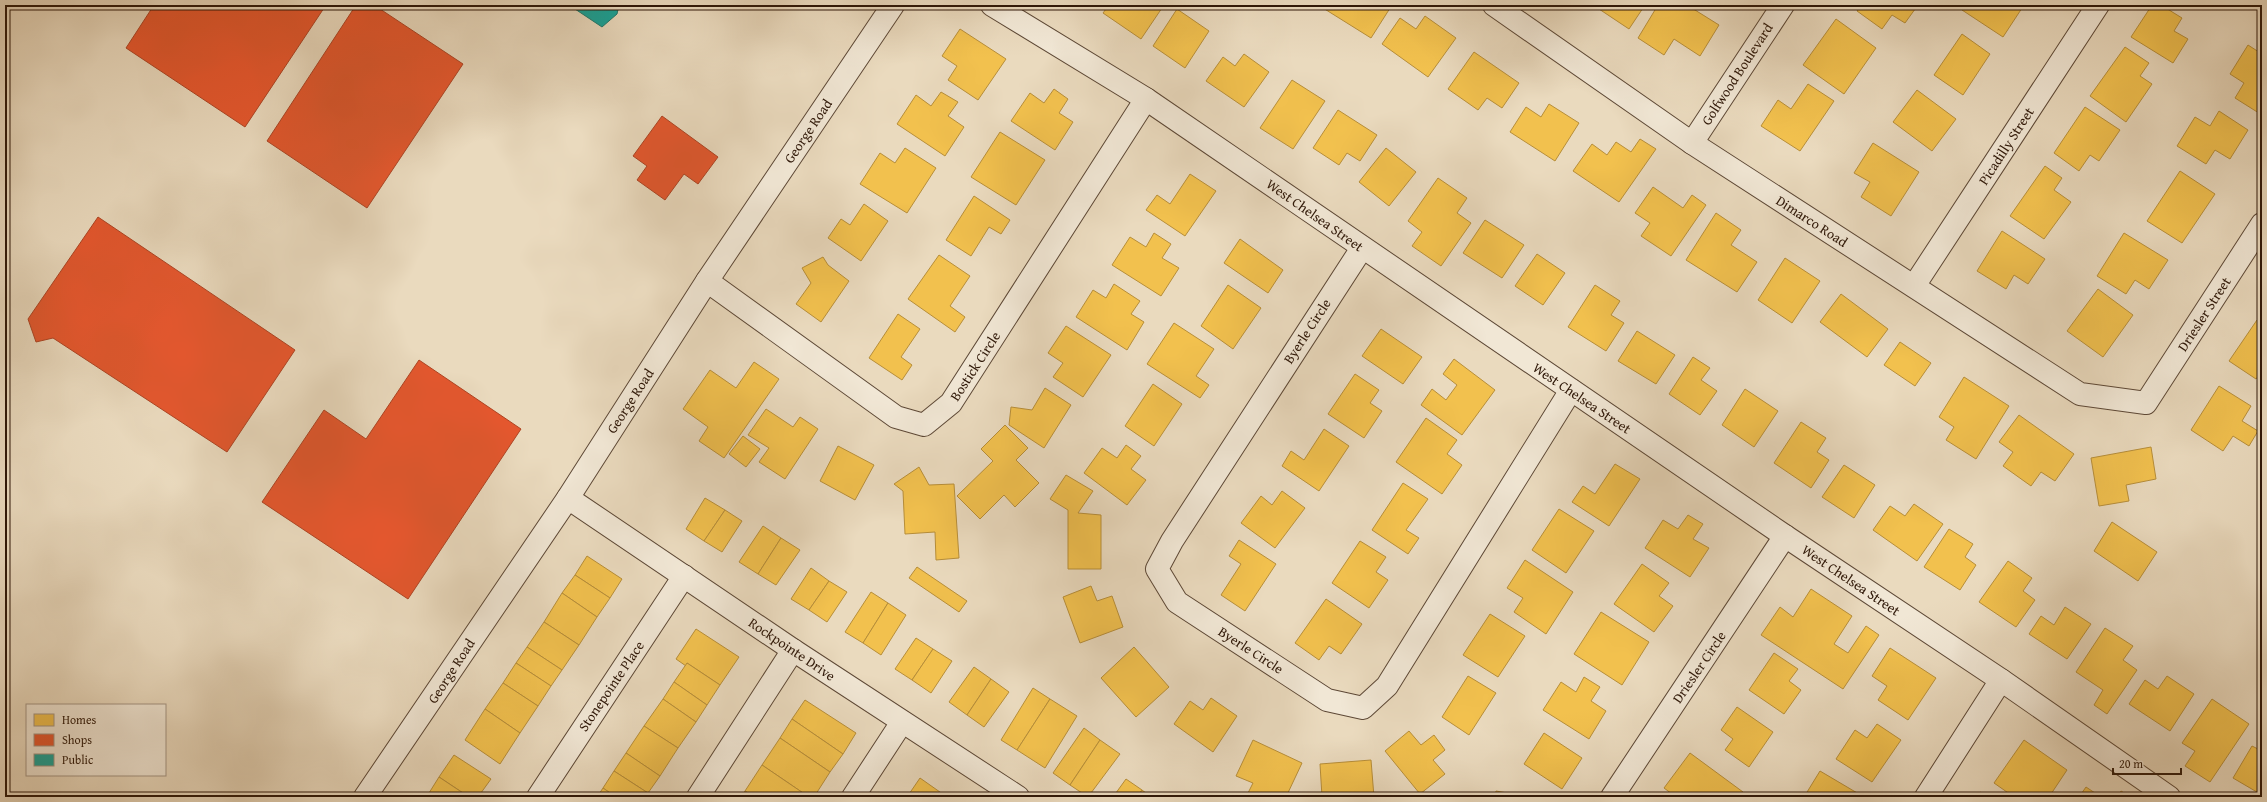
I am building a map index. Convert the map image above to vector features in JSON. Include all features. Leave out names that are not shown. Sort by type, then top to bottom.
[{"type":"street","name":"George Road","points":[[365,797],[568,498],[707,281],[893,5]]},
{"type":"street","name":"West Chelsea Street","points":[[992,5],[1146,98],[1362,248],[1785,536],[2001,680],[2169,797]]},
{"type":"street","name":"Dimarco Road","points":[[1494,5],[1692,143],[2080,394],[2146,403]]},
{"type":"street","name":"Golfwood Boulevard","points":[[1692,143],[1783,5]]},
{"type":"street","name":"Picadilly Street","points":[[1914,286],[2098,5]]},
{"type":"street","name":"Bostick Circle","points":[[707,281],[896,416],[924,425],[951,404],[1146,98]]},
{"type":"street","name":"Driesler Street","points":[[2146,403],[2262,224]]},
{"type":"street","name":"Byerle Circle","points":[[1362,248],[1172,541],[1157,569],[1177,602],[1327,700],[1363,708],[1387,686],[1571,390]]},
{"type":"street","name":"Rockpointe Drive","points":[[568,498],[793,650],[1012,795]]},
{"type":"street","name":"Driesler Circle","points":[[1612,797],[1785,536]]},
{"type":"street","name":"Stonepointe Place","points":[[538,797],[684,576]]},
{"type":"street","points":[[698,797],[793,650]]},
{"type":"street","points":[[1926,797],[2001,680]]},
{"type":"street","points":[[853,797],[902,722]]},
{"type":"building: Homes","points":[[1109,5],[1164,5],[1141,39],[1103,13]]},
{"type":"building: Homes","points":[[1325,5],[1392,5],[1371,38],[1323,8]]},
{"type":"building: Homes","points":[[1593,5],[1645,5],[1629,29]]},
{"type":"building: Homes","points":[[1658,5],[1687,5],[1719,25],[1700,56],[1674,39],[1664,55],[1638,38]]},
{"type":"building: Homes","points":[[1861,5],[1918,5],[1905,23],[1892,15],[1882,29],[1857,11]]},
{"type":"building: Homes","points":[[1965,5],[2024,5],[2003,37],[1962,10]]},
{"type":"building: Homes","points":[[2152,5],[2161,5],[2182,18],[2174,31],[2188,39],[2173,63],[2131,37]]},
{"type":"building: Homes","points":[[1177,9],[1209,31],[1185,68],[1153,46]]},
{"type":"building: Homes","points":[[1425,16],[1456,38],[1428,77],[1382,44],[1400,18],[1416,29]]},
{"type":"building: Homes","points":[[1836,19],[1876,48],[1844,94],[1803,65]]},
{"type":"building: Homes","points":[[960,29],[1006,59],[978,100],[948,80],[957,66],[942,56]]},
{"type":"building: Homes","points":[[1962,34],[1990,54],[1963,95],[1934,75]]},
{"type":"building: Homes","points":[[2248,45],[2262,54],[2262,115],[2235,98],[2244,83],[2230,74]]},
{"type":"building: Homes","points":[[2125,47],[2149,63],[2140,76],[2152,84],[2126,122],[2090,96]]},
{"type":"building: Homes","points":[[1474,52],[1519,83],[1502,108],[1487,98],[1478,110],[1448,89]]},
{"type":"building: Homes","points":[[1244,54],[1269,72],[1244,107],[1206,81],[1223,57],[1235,66]]},
{"type":"building: Homes","points":[[1292,80],[1325,101],[1293,149],[1260,128]]},
{"type":"building: Homes","points":[[1808,84],[1834,101],[1800,151],[1761,126],[1778,100],[1791,109]]},
{"type":"building: Homes","points":[[1054,89],[1068,99],[1059,113],[1073,122],[1055,150],[1011,121],[1030,93],[1044,103]]},
{"type":"building: Homes","points":[[1917,90],[1956,119],[1932,151],[1893,122]]},
{"type":"building: Homes","points":[[941,92],[958,102],[948,116],[964,127],[945,156],[897,124],[916,95],[931,106]]},
{"type":"building: Homes","points":[[1549,104],[1579,123],[1555,161],[1510,132],[1526,107],[1541,117]]},
{"type":"building: Homes","points":[[2085,107],[2120,130],[2099,161],[2090,155],[2079,171],[2054,153]]},
{"type":"building: Homes","points":[[1338,110],[1377,135],[1360,161],[1347,153],[1339,165],[1313,148]]},
{"type":"building: Homes","points":[[2219,111],[2248,130],[2230,159],[2215,150],[2206,164],[2177,146],[2195,117],[2210,126]]},
{"type":"building: Homes","points":[[1000,132],[1045,160],[1016,205],[971,177]]},
{"type":"building: Homes","points":[[1640,139],[1656,149],[1619,202],[1573,171],[1592,144],[1607,155],[1616,142],[1631,152]]},
{"type":"building: Homes","points":[[1873,143],[1919,172],[1891,216],[1861,197],[1870,182],[1854,173]]},
{"type":"building: Homes","points":[[905,148],[936,168],[907,213],[860,184],[880,153],[895,163]]},
{"type":"building: Homes","points":[[1386,148],[1416,172],[1389,206],[1359,182]]},
{"type":"building: Homes","points":[[2045,166],[2062,178],[2054,190],[2071,202],[2044,239],[2010,216]]},
{"type":"building: Homes","points":[[2180,171],[2215,194],[2182,243],[2147,221]]},
{"type":"building: Homes","points":[[1190,174],[1216,191],[1185,236],[1146,210],[1157,195],[1170,204]]},
{"type":"building: Homes","points":[[1438,178],[1467,198],[1457,213],[1471,223],[1441,266],[1412,246],[1422,232],[1408,221]]},
{"type":"building: Homes","points":[[1653,187],[1683,208],[1692,195],[1706,205],[1671,256],[1641,236],[1650,223],[1635,213]]},
{"type":"building: Homes","points":[[974,196],[1010,220],[1001,234],[989,227],[971,256],[946,240]]},
{"type":"building: Homes","points":[[864,204],[888,221],[861,261],[828,238],[841,219],[850,225]]},
{"type":"building: Homes","points":[[1716,213],[1741,230],[1731,245],[1757,262],[1737,292],[1686,260]]},
{"type":"building: Homes","points":[[1485,220],[1524,245],[1502,278],[1463,253]]},
{"type":"building: Homes","points":[[2002,231],[2045,259],[2028,284],[2014,275],[2006,289],[1977,271]]},
{"type":"building: Homes","points":[[1154,233],[1171,244],[1162,258],[1179,268],[1161,296],[1112,265],[1130,237],[1146,247]]},
{"type":"building: Homes","points":[[2124,233],[2168,260],[2149,289],[2135,280],[2126,294],[2097,276]]},
{"type":"building: Homes","points":[[1240,239],[1283,270],[1268,293],[1224,263]]},
{"type":"building: Homes","points":[[1537,254],[1565,273],[1543,305],[1515,286]]},
{"type":"building: Homes","points":[[939,255],[970,276],[950,306],[965,317],[955,332],[908,299]]},
{"type":"building: Homes","points":[[823,257],[828,265],[849,281],[821,322],[796,304],[811,283],[802,268]]},
{"type":"building: Homes","points":[[1785,258],[1820,281],[1792,323],[1758,300]]},
{"type":"building: Homes","points":[[1114,284],[1140,301],[1131,314],[1144,322],[1127,350],[1076,317],[1093,290],[1106,298]]},
{"type":"building: Homes","points":[[1228,285],[1261,308],[1233,349],[1201,326]]},
{"type":"building: Homes","points":[[1595,285],[1620,301],[1611,315],[1624,323],[1606,351],[1568,327]]},
{"type":"building: Homes","points":[[2098,289],[2133,315],[2103,357],[2067,331]]},
{"type":"building: Homes","points":[[1841,294],[1888,329],[1867,357],[1820,322]]},
{"type":"building: Homes","points":[[898,314],[920,329],[901,357],[912,365],[902,380],[869,358]]},
{"type":"building: Homes","points":[[2257,320],[2262,323],[2262,371],[2256,379],[2229,361]]},
{"type":"building: Homes","points":[[1174,323],[1214,349],[1196,376],[1209,385],[1200,398],[1147,364]]},
{"type":"building: Homes","points":[[1066,326],[1111,355],[1083,397],[1053,377],[1063,363],[1048,353]]},
{"type":"building: Homes","points":[[1381,329],[1422,357],[1403,384],[1362,356]]},
{"type":"building: Homes","points":[[1637,331],[1675,355],[1656,384],[1618,361]]},
{"type":"building: Homes","points":[[1900,342],[1931,363],[1915,386],[1884,365]]},
{"type":"building: Homes","points":[[1693,357],[1710,368],[1701,380],[1717,391],[1700,415],[1669,394]]},
{"type":"building: Homes","points":[[1454,359],[1495,390],[1462,435],[1421,405],[1432,389],[1446,400],[1457,385],[1443,374]]},
{"type":"building: Homes","points":[[754,362],[779,379],[724,458],[699,441],[708,427],[683,409],[710,370],[736,388]]},
{"type":"building: Homes","points":[[1355,374],[1379,390],[1370,403],[1382,411],[1364,438],[1328,414]]},
{"type":"building: Homes","points":[[1964,377],[2009,406],[1976,459],[1946,440],[1954,427],[1939,417]]},
{"type":"building: Homes","points":[[1153,384],[1182,404],[1154,446],[1125,426]]},
{"type":"building: Homes","points":[[2219,386],[2251,406],[2242,421],[2258,431],[2249,446],[2233,436],[2223,451],[2191,430]]},
{"type":"building: Homes","points":[[1045,388],[1071,405],[1044,448],[1009,425],[1011,407],[1032,410]]},
{"type":"building: Homes","points":[[1745,389],[1778,411],[1754,447],[1722,425]]},
{"type":"building: Homes","points":[[766,409],[793,427],[800,417],[818,429],[785,479],[759,462],[769,448],[748,435]]},
{"type":"building: Homes","points":[[2019,415],[2074,454],[2055,481],[2041,472],[2031,486],[2003,466],[2013,452],[1999,442]]},
{"type":"building: Homes","points":[[1426,418],[1457,440],[1447,454],[1462,465],[1442,494],[1396,462]]},
{"type":"building: Homes","points":[[1801,422],[1826,438],[1817,452],[1829,460],[1811,488],[1774,463]]},
{"type":"building: Homes","points":[[1005,425],[1028,448],[1016,460],[1039,483],[1015,507],[1004,495],[980,519],[957,496],[993,461],[981,449]]},
{"type":"building: Homes","points":[[1324,429],[1349,446],[1319,491],[1282,466],[1291,451],[1304,460]]},
{"type":"building: Homes","points":[[743,436],[760,449],[746,467],[729,454]]},
{"type":"building: Homes","points":[[1126,445],[1141,456],[1131,469],[1146,480],[1127,505],[1084,473],[1102,448],[1117,458]]},
{"type":"building: Homes","points":[[838,446],[874,465],[855,500],[820,481]]},
{"type":"building: Homes","points":[[2151,447],[2156,479],[2126,485],[2129,501],[2099,506],[2091,458]]},
{"type":"building: Homes","points":[[1615,464],[1640,479],[1609,526],[1572,502],[1583,486],[1595,494]]},
{"type":"building: Homes","points":[[1844,465],[1875,485],[1854,518],[1822,497]]},
{"type":"building: Homes","points":[[919,467],[929,485],[954,484],[959,558],[936,560],[935,532],[905,534],[903,491],[894,484]]},
{"type":"building: Homes","points":[[1066,475],[1093,491],[1078,513],[1101,515],[1101,569],[1068,569],[1068,510],[1050,499]]},
{"type":"building: Homes","points":[[1403,483],[1428,499],[1406,530],[1419,538],[1408,554],[1372,530]]},
{"type":"building: Homes","points":[[1282,491],[1305,508],[1275,548],[1241,523],[1261,496],[1272,505]]},
{"type":"building: Homes","points":[[705,498],[725,510],[704,541],[686,529]]},
{"type":"building: Homes","points":[[1914,504],[1943,524],[1917,561],[1873,530],[1890,506],[1905,516]]},
{"type":"building: Homes","points":[[1559,509],[1594,531],[1566,573],[1532,550]]},
{"type":"building: Homes","points":[[725,510],[742,521],[722,552],[704,541]]},
{"type":"building: Homes","points":[[1688,515],[1703,524],[1693,539],[1709,548],[1690,577],[1645,548],[1663,520],[1678,529]]},
{"type":"building: Homes","points":[[2112,522],[2157,552],[2138,581],[2094,551]]},
{"type":"building: Homes","points":[[763,526],[781,538],[758,574],[739,562]]},
{"type":"building: Homes","points":[[1949,529],[1973,544],[1965,557],[1976,565],[1960,590],[1924,567]]},
{"type":"building: Homes","points":[[781,538],[800,550],[776,585],[758,574]]},
{"type":"building: Homes","points":[[1239,540],[1276,564],[1245,611],[1221,595],[1241,564],[1229,556]]},
{"type":"building: Homes","points":[[1360,541],[1386,557],[1376,572],[1388,580],[1369,608],[1332,583]]},
{"type":"building: Homes","points":[[587,556],[622,579],[610,598],[575,575]]},
{"type":"building: Homes","points":[[1525,560],[1573,592],[1546,634],[1514,612],[1523,598],[1507,588]]},
{"type":"building: Homes","points":[[2008,561],[2032,578],[2023,591],[2035,600],[2016,627],[1979,602]]},
{"type":"building: Homes","points":[[1642,564],[1669,583],[1659,596],[1673,606],[1654,632],[1614,604]]},
{"type":"building: Homes","points":[[917,567],[967,601],[959,612],[909,578]]},
{"type":"building: Homes","points":[[811,568],[829,581],[809,610],[791,599]]},
{"type":"building: Homes","points":[[575,575],[610,598],[597,617],[562,593]]},
{"type":"building: Homes","points":[[829,581],[847,592],[827,622],[809,610]]},
{"type":"building: Homes","points":[[1091,586],[1097,601],[1112,596],[1123,627],[1080,643],[1063,597]]},
{"type":"building: Homes","points":[[1811,589],[1852,616],[1834,644],[1848,653],[1866,626],[1879,635],[1843,689],[1761,635],[1780,607],[1793,617]]},
{"type":"building: Homes","points":[[871,592],[888,603],[863,643],[845,632]]},
{"type":"building: Homes","points":[[562,593],[597,617],[579,645],[544,622]]},
{"type":"building: Homes","points":[[1326,599],[1362,624],[1341,654],[1329,646],[1319,660],[1295,643]]},
{"type":"building: Homes","points":[[888,603],[906,615],[881,655],[863,643]]},
{"type":"building: Homes","points":[[2065,607],[2091,624],[2067,659],[2029,634],[2041,616],[2054,625]]},
{"type":"building: Homes","points":[[1601,612],[1649,642],[1622,685],[1574,654]]},
{"type":"building: Homes","points":[[1490,614],[1525,636],[1498,677],[1463,655]]},
{"type":"building: Homes","points":[[544,622],[579,645],[562,670],[527,647]]},
{"type":"building: Homes","points":[[2105,628],[2133,646],[2123,660],[2137,670],[2107,714],[2094,705],[2103,690],[2076,672]]},
{"type":"building: Homes","points":[[696,629],[739,657],[720,685],[687,663],[686,666],[676,659]]},
{"type":"building: Homes","points":[[916,638],[933,649],[912,680],[895,669]]},
{"type":"building: Homes","points":[[527,647],[562,670],[551,686],[516,663]]},
{"type":"building: Homes","points":[[1134,647],[1169,687],[1136,717],[1101,678]]},
{"type":"building: Homes","points":[[1890,648],[1936,678],[1908,720],[1878,700],[1887,686],[1872,676]]},
{"type":"building: Homes","points":[[933,649],[952,661],[931,693],[912,680]]},
{"type":"building: Homes","points":[[1774,653],[1798,669],[1789,681],[1801,690],[1784,714],[1749,690]]},
{"type":"building: Homes","points":[[516,663],[551,686],[538,706],[503,683]]},
{"type":"building: Homes","points":[[687,663],[720,685],[707,705],[674,682]]},
{"type":"building: Homes","points":[[974,667],[991,679],[967,715],[949,702]]},
{"type":"building: Homes","points":[[1468,676],[1496,693],[1469,735],[1442,717]]},
{"type":"building: Homes","points":[[2167,676],[2194,694],[2170,731],[2129,704],[2145,680],[2158,689]]},
{"type":"building: Homes","points":[[1584,677],[1600,687],[1591,701],[1606,711],[1589,739],[1543,710],[1561,682],[1576,692]]},
{"type":"building: Homes","points":[[991,679],[1009,692],[984,727],[967,715]]},
{"type":"building: Homes","points":[[674,682],[707,705],[696,722],[663,699]]},
{"type":"building: Homes","points":[[503,683],[538,706],[520,733],[485,709]]},
{"type":"building: Homes","points":[[1033,688],[1050,699],[1017,750],[1001,740]]},
{"type":"building: Homes","points":[[1211,698],[1237,716],[1213,752],[1174,724],[1190,701],[1203,710]]},
{"type":"building: Homes","points":[[663,699],[696,722],[678,748],[644,726]]},
{"type":"building: Homes","points":[[1050,699],[1077,716],[1045,768],[1017,750]]},
{"type":"building: Homes","points":[[2212,699],[2249,724],[2210,782],[2185,766],[2195,751],[2182,743]]},
{"type":"building: Homes","points":[[805,700],[856,733],[843,754],[792,719]]},
{"type":"building: Homes","points":[[1737,707],[1773,732],[1749,767],[1725,750],[1733,739],[1721,730]]},
{"type":"building: Homes","points":[[485,709],[520,733],[500,764],[465,740]]},
{"type":"building: Homes","points":[[792,719],[843,754],[830,772],[780,738]]},
{"type":"building: Homes","points":[[1877,724],[1901,740],[1872,782],[1836,759],[1855,730],[1867,738]]},
{"type":"building: Homes","points":[[644,726],[678,748],[660,776],[626,753]]},
{"type":"building: Homes","points":[[1084,728],[1100,740],[1070,785],[1053,773]]},
{"type":"building: Homes","points":[[1409,731],[1421,745],[1434,735],[1445,750],[1433,760],[1445,774],[1420,794],[1385,751]]},
{"type":"building: Homes","points":[[1544,733],[1582,758],[1562,789],[1524,764]]},
{"type":"building: Homes","points":[[780,738],[830,772],[814,797],[809,797],[762,765]]},
{"type":"building: Homes","points":[[1100,740],[1120,754],[1088,797],[1070,785]]},
{"type":"building: Homes","points":[[1253,740],[1302,763],[1286,797],[1246,797],[1253,783],[1236,776]]},
{"type":"building: Homes","points":[[2024,740],[2067,770],[2049,797],[2014,797],[1994,783]]},
{"type":"building: Homes","points":[[2252,746],[2262,751],[2262,795],[2233,778]]},
{"type":"building: Homes","points":[[626,753],[660,776],[648,793],[614,771]]},
{"type":"building: Homes","points":[[1690,753],[1743,792],[1739,797],[1676,797],[1664,788]]},
{"type":"building: Homes","points":[[454,755],[491,779],[478,797],[469,797],[439,777]]},
{"type":"building: Homes","points":[[1371,760],[1374,797],[1322,797],[1320,764]]},
{"type":"building: Homes","points":[[762,765],[809,797],[754,797],[745,791]]},
{"type":"building: Homes","points":[[614,771],[648,793],[646,797],[616,797],[603,788]]},
{"type":"building: Homes","points":[[1820,771],[1864,797],[1804,797]]},
{"type":"building: Homes","points":[[439,777],[469,797],[435,797],[429,793]]},
{"type":"building: Homes","points":[[920,778],[947,797],[907,797]]},
{"type":"building: Homes","points":[[1126,779],[1142,790],[1137,797],[1113,797]]},
{"type":"building: Homes","points":[[2086,787],[2101,797],[2079,797]]},
{"type":"building: Homes","points":[[603,788],[616,797],[597,797]]},
{"type":"building: Homes","points":[[1142,790],[1151,797],[1137,797]]},
{"type":"building: Homes","points":[[745,791],[754,797],[741,797]]},
{"type":"building: Homes","points":[[1496,791],[1530,797],[1495,797]]},
{"type":"building: Homes","points":[[2121,791],[2131,797],[2117,797]]},
{"type":"building: Homes","points":[[1980,792],[1989,797],[1977,797]]},
{"type":"building: Homes","points":[[429,793],[435,797],[426,797]]},
{"type":"building: Shops","points":[[154,5],[326,5],[245,127],[126,48]]},
{"type":"building: Shops","points":[[356,5],[374,5],[463,64],[367,208],[267,141]]},
{"type":"building: Shops","points":[[662,116],[718,157],[698,184],[684,174],[665,200],[637,180],[647,166],[633,156]]},
{"type":"building: Shops","points":[[98,217],[295,350],[227,452],[53,338],[36,342],[28,319]]},
{"type":"building: Shops","points":[[419,360],[521,429],[408,599],[262,502],[324,410],[366,439]]},
{"type":"building: Public","points":[[569,5],[619,5],[617,14],[602,27]]}]
